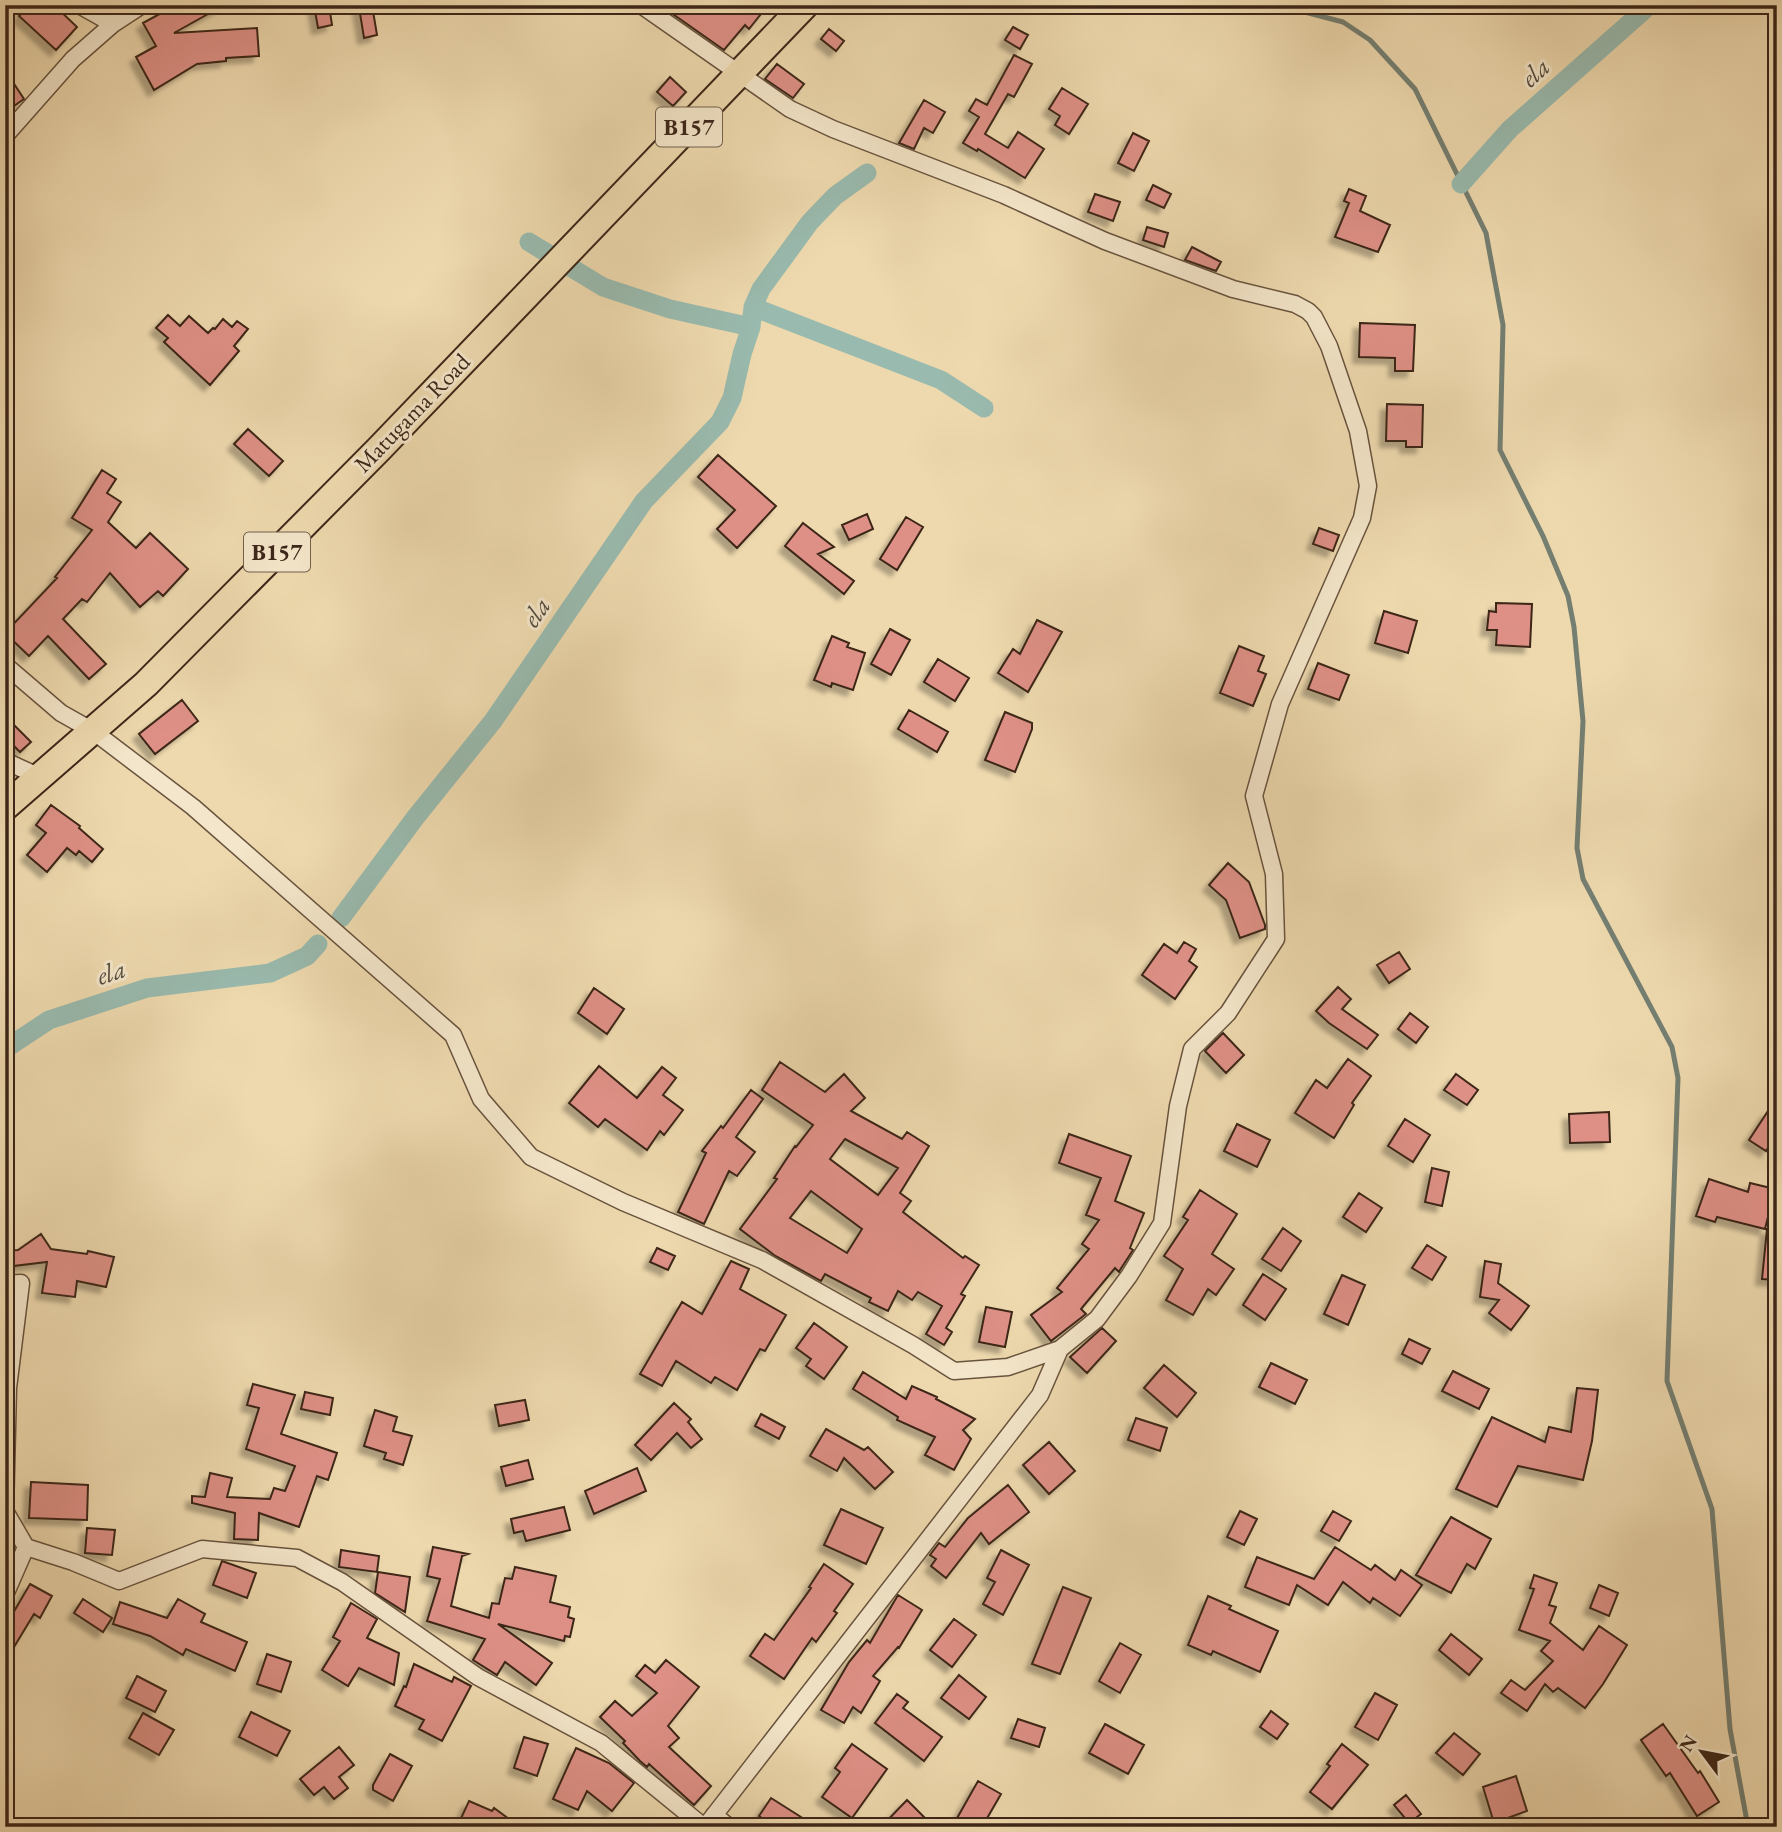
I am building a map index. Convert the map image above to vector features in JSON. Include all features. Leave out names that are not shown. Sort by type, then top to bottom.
[{"type":"main road","name":"Matugama Road","points":[[5,807],[146,684],[351,478],[805,5]]},
{"type":"street","points":[[79,5],[113,24]]},
{"type":"street","points":[[5,136],[73,59],[113,24],[142,5]]},
{"type":"street","points":[[5,665],[61,713],[93,731],[193,807],[453,1035],[481,1100],[531,1157],[623,1202],[762,1260],[914,1345],[954,1371],[1008,1367],[1060,1349],[1097,1319],[1129,1276],[1161,1223],[1178,1106],[1192,1049],[1227,1013],[1276,939],[1274,873],[1254,796],[1280,704],[1362,518],[1368,486],[1358,430],[1329,346],[1314,317],[1295,304],[1233,289],[1105,241],[1004,195],[833,129],[790,108],[641,5]]},
{"type":"street","points":[[5,761],[40,777]]},
{"type":"street","points":[[5,1284],[21,1283],[8,1388],[5,1511],[26,1547],[119,1581],[202,1549],[297,1558],[342,1582],[478,1677],[601,1743],[708,1823],[729,1827]]},
{"type":"street","points":[[708,1823],[1041,1395],[1060,1349]]},
{"type":"street","points":[[5,1595],[26,1547]]},
{"type":"building","points":[[29,5],[54,5],[77,27],[56,50],[19,16]]},
{"type":"building","points":[[176,5],[224,5],[174,33],[257,28],[259,56],[226,58],[226,61],[197,64],[154,90],[136,57],[156,46],[143,23]]},
{"type":"building","points":[[314,5],[329,5],[332,25],[318,28]]},
{"type":"building","points":[[372,5],[377,35],[364,38],[359,7]]},
{"type":"building","points":[[660,5],[768,5],[749,29],[745,25],[724,50]]},
{"type":"building","points":[[1013,27],[1028,35],[1020,49],[1005,40]]},
{"type":"building","points":[[829,29],[844,41],[836,51],[821,39]]},
{"type":"building","points":[[1014,55],[1032,64],[1014,97],[1008,94],[985,134],[1008,148],[1018,132],[1044,149],[1025,178],[978,149],[977,151],[963,143],[979,117],[969,111],[976,99],[987,105]]},
{"type":"building","points":[[777,64],[804,84],[793,98],[765,79]]},
{"type":"building","points":[[5,70],[24,99],[5,112]]},
{"type":"building","points":[[670,77],[686,92],[673,106],[657,92]]},
{"type":"building","points":[[1062,88],[1088,104],[1069,134],[1055,125],[1060,116],[1049,109]]},
{"type":"building","points":[[924,100],[945,112],[933,133],[924,128],[914,149],[899,143]]},
{"type":"building","points":[[1133,133],[1149,141],[1134,171],[1118,163]]},
{"type":"building","points":[[1153,185],[1171,194],[1164,208],[1146,200]]},
{"type":"building","points":[[1349,189],[1366,196],[1360,211],[1390,225],[1378,252],[1335,237],[1349,203],[1344,201]]},
{"type":"building","points":[[1095,194],[1120,202],[1113,221],[1088,212]]},
{"type":"building","points":[[1147,227],[1168,233],[1164,247],[1143,240]]},
{"type":"building","points":[[1192,247],[1221,262],[1216,271],[1185,260]]},
{"type":"building","points":[[168,315],[180,326],[189,316],[208,333],[223,319],[232,327],[237,321],[248,329],[234,346],[239,351],[210,385],[164,342],[168,338],[156,328]]},
{"type":"building","points":[[1360,323],[1415,325],[1413,371],[1395,371],[1395,358],[1359,357]]},
{"type":"building","points":[[1387,404],[1423,405],[1422,447],[1406,447],[1406,441],[1386,441]]},
{"type":"building","points":[[248,429],[283,461],[269,476],[234,444]]},
{"type":"building","points":[[718,455],[776,506],[737,548],[717,529],[735,510],[698,477]]},
{"type":"building","points":[[102,470],[116,479],[107,493],[121,502],[108,522],[136,548],[150,533],[188,569],[163,596],[158,591],[140,607],[110,573],[87,602],[82,599],[63,619],[106,664],[89,679],[48,636],[29,656],[5,633],[57,578],[55,577],[92,530],[72,518]]},
{"type":"building","points":[[867,514],[873,529],[849,540],[842,525]]},
{"type":"building","points":[[906,517],[923,527],[897,570],[880,559]]},
{"type":"building","points":[[803,523],[834,547],[818,554],[854,581],[844,594],[785,546]]},
{"type":"building","points":[[1319,528],[1339,535],[1333,551],[1313,544]]},
{"type":"building","points":[[1496,603],[1532,604],[1530,647],[1496,645],[1497,630],[1487,630],[1489,611],[1496,612]]},
{"type":"building","points":[[1384,611],[1417,621],[1408,653],[1375,643]]},
{"type":"building","points":[[1037,620],[1062,632],[1028,692],[998,673],[1013,649],[1020,654]]},
{"type":"building","points":[[890,629],[910,640],[891,675],[871,664]]},
{"type":"building","points":[[832,636],[849,643],[847,647],[865,653],[853,690],[832,683],[831,687],[814,680]]},
{"type":"building","points":[[1239,646],[1264,656],[1258,671],[1266,674],[1253,706],[1220,693]]},
{"type":"building","points":[[938,659],[969,678],[955,701],[924,682]]},
{"type":"building","points":[[1318,663],[1349,675],[1339,700],[1308,689]]},
{"type":"building","points":[[182,700],[198,721],[155,754],[139,734]]},
{"type":"building","points":[[909,710],[948,732],[937,752],[898,729]]},
{"type":"building","points":[[1005,712],[1032,723],[1015,772],[985,760]]},
{"type":"building","points":[[5,716],[31,742],[20,752],[5,737]]},
{"type":"building","points":[[51,805],[80,826],[79,828],[103,849],[92,862],[79,851],[76,855],[67,848],[47,872],[27,855],[46,833],[36,825]]},
{"type":"building","points":[[1228,863],[1249,882],[1265,925],[1265,929],[1240,938],[1226,900],[1209,885]]},
{"type":"building","points":[[1184,942],[1196,949],[1189,961],[1197,967],[1175,999],[1142,975],[1164,944],[1177,953]]},
{"type":"building","points":[[1399,952],[1410,969],[1389,983],[1377,965]]},
{"type":"building","points":[[1338,987],[1351,999],[1342,1009],[1378,1035],[1367,1049],[1316,1011]]},
{"type":"building","points":[[594,988],[624,1009],[607,1034],[578,1013]]},
{"type":"building","points":[[1410,1013],[1428,1027],[1416,1043],[1398,1029]]},
{"type":"building","points":[[1223,1033],[1244,1055],[1226,1073],[1205,1051]]},
{"type":"building","points":[[1348,1059],[1371,1076],[1352,1103],[1354,1105],[1334,1138],[1295,1113],[1316,1080],[1327,1088]]},
{"type":"building","points":[[780,1062],[825,1092],[844,1074],[865,1098],[851,1111],[902,1139],[907,1132],[929,1146],[900,1193],[911,1201],[903,1212],[963,1258],[965,1256],[979,1265],[961,1294],[965,1296],[946,1328],[952,1332],[944,1345],[926,1334],[942,1306],[918,1292],[912,1300],[898,1291],[888,1311],[869,1302],[871,1298],[825,1274],[821,1281],[774,1255],[740,1229],[777,1179],[774,1178],[795,1146],[813,1125],[762,1090]],"holes":[[[845,1139],[898,1168],[878,1195],[830,1159]],[[811,1191],[862,1229],[847,1253],[790,1218]]]},
{"type":"building","points":[[599,1066],[637,1098],[662,1067],[676,1078],[663,1095],[683,1110],[664,1135],[660,1131],[647,1150],[605,1119],[598,1127],[569,1103]]},
{"type":"building","points":[[1456,1074],[1478,1090],[1467,1105],[1444,1090]]},
{"type":"building","points":[[751,1090],[763,1099],[736,1137],[755,1152],[737,1176],[729,1171],[704,1224],[678,1212],[706,1153],[702,1151]]},
{"type":"building","points":[[1768,1111],[1777,1117],[1777,1134],[1766,1151],[1749,1140]]},
{"type":"building","points":[[1609,1112],[1610,1142],[1570,1143],[1569,1114]]},
{"type":"building","points":[[1405,1119],[1430,1135],[1413,1162],[1388,1146]]},
{"type":"building","points":[[1237,1124],[1270,1140],[1257,1167],[1224,1151]]},
{"type":"building","points":[[1069,1134],[1131,1156],[1115,1201],[1144,1213],[1130,1248],[1133,1250],[1119,1272],[1115,1268],[1081,1309],[1086,1314],[1051,1341],[1031,1315],[1062,1292],[1057,1288],[1089,1249],[1082,1244],[1099,1220],[1086,1215],[1101,1178],[1059,1163]]},
{"type":"building","points":[[1432,1168],[1449,1172],[1442,1206],[1425,1202]]},
{"type":"building","points":[[1709,1179],[1748,1192],[1750,1183],[1775,1189],[1765,1229],[1717,1217],[1715,1222],[1696,1216]]},
{"type":"building","points":[[1200,1190],[1237,1214],[1212,1254],[1234,1269],[1216,1295],[1208,1289],[1193,1315],[1166,1300],[1183,1269],[1164,1256],[1188,1220],[1183,1217]]},
{"type":"building","points":[[1359,1193],[1382,1208],[1366,1232],[1343,1217]]},
{"type":"building","points":[[1283,1228],[1301,1241],[1281,1271],[1262,1259]]},
{"type":"building","points":[[1767,1229],[1777,1229],[1777,1280],[1762,1279]]},
{"type":"building","points":[[41,1234],[51,1249],[87,1254],[88,1251],[114,1257],[106,1287],[77,1281],[75,1297],[42,1293],[47,1262],[5,1267],[5,1251],[18,1250]]},
{"type":"building","points":[[1427,1245],[1446,1257],[1432,1280],[1412,1268]]},
{"type":"building","points":[[657,1248],[675,1256],[668,1270],[650,1262]]},
{"type":"building","points":[[731,1261],[749,1269],[740,1289],[786,1315],[765,1351],[760,1349],[737,1390],[715,1377],[711,1383],[676,1361],[662,1386],[640,1374],[682,1302],[702,1314]]},
{"type":"building","points":[[1485,1261],[1501,1264],[1498,1283],[1529,1306],[1511,1330],[1489,1313],[1499,1300],[1480,1297]]},
{"type":"building","points":[[1263,1274],[1286,1289],[1265,1320],[1243,1305]]},
{"type":"building","points":[[1342,1275],[1365,1285],[1348,1325],[1324,1314]]},
{"type":"building","points":[[986,1307],[1012,1312],[1005,1347],[979,1342]]},
{"type":"building","points":[[814,1323],[847,1347],[824,1379],[806,1366],[811,1359],[796,1348]]},
{"type":"building","points":[[1102,1328],[1116,1341],[1087,1373],[1070,1357]]},
{"type":"building","points":[[1409,1339],[1430,1349],[1422,1364],[1402,1354]]},
{"type":"building","points":[[1271,1363],[1307,1380],[1295,1404],[1259,1387]]},
{"type":"building","points":[[1164,1365],[1196,1393],[1177,1417],[1144,1388]]},
{"type":"building","points":[[1453,1371],[1489,1389],[1479,1409],[1442,1391]]},
{"type":"building","points":[[863,1372],[906,1399],[912,1386],[975,1419],[963,1430],[971,1439],[954,1470],[925,1455],[935,1437],[897,1420],[898,1417],[853,1389]]},
{"type":"building","points":[[253,1384],[295,1395],[281,1434],[337,1453],[328,1480],[317,1476],[299,1527],[259,1513],[258,1540],[234,1539],[235,1513],[192,1503],[192,1496],[205,1497],[210,1473],[232,1478],[227,1497],[270,1499],[274,1488],[285,1491],[295,1466],[246,1449],[259,1408],[247,1405]]},
{"type":"building","points":[[1577,1388],[1598,1390],[1592,1441],[1583,1480],[1518,1466],[1497,1507],[1456,1489],[1492,1417],[1545,1442],[1549,1427],[1571,1432]]},
{"type":"building","points":[[305,1392],[333,1398],[330,1415],[301,1409]]},
{"type":"building","points":[[525,1400],[529,1420],[499,1426],[495,1405]]},
{"type":"building","points":[[674,1403],[691,1419],[688,1422],[702,1439],[691,1448],[677,1433],[651,1460],[635,1445]]},
{"type":"building","points":[[375,1410],[397,1417],[393,1431],[412,1436],[403,1465],[384,1459],[386,1453],[364,1446]]},
{"type":"building","points":[[761,1414],[785,1427],[779,1439],[755,1426]]},
{"type":"building","points":[[1136,1418],[1167,1428],[1160,1451],[1128,1440]]},
{"type":"building","points":[[826,1429],[864,1450],[868,1447],[893,1472],[875,1489],[844,1458],[837,1471],[810,1456]]},
{"type":"building","points":[[1049,1442],[1075,1471],[1049,1494],[1023,1465]]},
{"type":"building","points":[[528,1460],[533,1479],[506,1486],[501,1467]]},
{"type":"building","points":[[637,1468],[646,1491],[594,1514],[585,1491]]},
{"type":"building","points":[[31,1482],[88,1485],[87,1520],[29,1518]]},
{"type":"building","points":[[1008,1485],[1029,1512],[989,1544],[981,1533],[946,1578],[931,1566],[936,1559],[930,1555],[939,1543],[945,1547],[968,1518]]},
{"type":"building","points":[[564,1507],[570,1530],[526,1541],[523,1531],[514,1533],[511,1519]]},
{"type":"building","points":[[841,1509],[883,1528],[866,1564],[824,1545]]},
{"type":"building","points":[[1240,1511],[1257,1519],[1244,1545],[1227,1537]]},
{"type":"building","points":[[1333,1511],[1351,1521],[1339,1541],[1321,1531]]},
{"type":"building","points":[[1451,1517],[1491,1539],[1475,1569],[1467,1564],[1451,1593],[1416,1575]]},
{"type":"building","points":[[87,1528],[115,1530],[112,1555],[85,1553]]},
{"type":"building","points":[[433,1547],[468,1554],[462,1556],[451,1606],[489,1618],[492,1603],[499,1604],[505,1578],[512,1579],[515,1567],[556,1576],[550,1602],[570,1607],[568,1617],[574,1619],[570,1637],[565,1636],[564,1641],[498,1624],[552,1663],[536,1685],[505,1662],[497,1675],[473,1660],[485,1639],[427,1621],[440,1579],[427,1576]]},
{"type":"building","points":[[1335,1547],[1371,1570],[1375,1565],[1395,1580],[1401,1570],[1422,1585],[1400,1616],[1373,1598],[1370,1603],[1343,1582],[1328,1605],[1297,1585],[1289,1605],[1245,1587],[1257,1557],[1314,1579]]},
{"type":"building","points":[[341,1550],[379,1556],[377,1572],[339,1567]]},
{"type":"building","points":[[1001,1550],[1029,1565],[1003,1615],[983,1604],[995,1582],[987,1578]]},
{"type":"building","points":[[222,1561],[256,1573],[247,1598],[213,1585]]},
{"type":"building","points":[[824,1564],[853,1584],[834,1611],[837,1613],[816,1642],[812,1638],[784,1679],[750,1656],[765,1634],[774,1640],[811,1588],[809,1587]]},
{"type":"building","points":[[378,1572],[410,1577],[405,1612],[375,1593]]},
{"type":"building","points":[[1534,1575],[1557,1583],[1549,1605],[1556,1607],[1550,1623],[1583,1650],[1599,1626],[1627,1645],[1585,1708],[1558,1688],[1553,1692],[1545,1684],[1527,1711],[1501,1693],[1511,1680],[1525,1690],[1553,1661],[1541,1651],[1550,1641],[1519,1630],[1534,1589],[1530,1588]]},
{"type":"building","points":[[30,1584],[52,1596],[40,1618],[34,1614],[5,1662],[5,1627]]},
{"type":"building","points":[[1599,1585],[1618,1593],[1609,1616],[1590,1608]]},
{"type":"building","points":[[1063,1587],[1091,1598],[1060,1674],[1032,1664]]},
{"type":"building","points":[[898,1595],[922,1610],[899,1648],[873,1676],[880,1681],[861,1713],[853,1707],[844,1723],[821,1710],[849,1662],[867,1640],[870,1643]]},
{"type":"building","points":[[1208,1596],[1231,1606],[1229,1609],[1278,1631],[1260,1672],[1213,1651],[1211,1655],[1188,1645]]},
{"type":"building","points":[[83,1599],[112,1618],[103,1632],[74,1613]]},
{"type":"building","points":[[178,1599],[205,1614],[201,1622],[247,1642],[235,1671],[186,1649],[183,1655],[150,1636],[113,1624],[120,1602],[167,1618]]},
{"type":"building","points":[[351,1603],[377,1619],[367,1638],[399,1653],[394,1685],[359,1668],[348,1686],[322,1670],[340,1641],[333,1637]]},
{"type":"building","points":[[954,1619],[976,1635],[952,1667],[930,1650]]},
{"type":"building","points":[[1451,1634],[1482,1659],[1469,1675],[1439,1650]]},
{"type":"building","points":[[1120,1643],[1141,1655],[1120,1693],[1099,1681]]},
{"type":"building","points":[[267,1654],[291,1662],[281,1692],[257,1684]]},
{"type":"building","points":[[666,1660],[699,1687],[668,1726],[679,1738],[669,1747],[711,1786],[694,1805],[649,1764],[647,1767],[640,1761],[623,1743],[625,1741],[600,1717],[615,1701],[632,1716],[657,1693],[636,1676],[645,1665],[655,1673]]},
{"type":"building","points":[[414,1664],[452,1682],[454,1677],[471,1686],[442,1741],[419,1729],[424,1720],[395,1706],[404,1686],[406,1687]]},
{"type":"building","points":[[959,1675],[986,1697],[969,1719],[941,1698]]},
{"type":"building","points":[[137,1676],[166,1691],[155,1712],[126,1698]]},
{"type":"building","points":[[1375,1693],[1397,1705],[1378,1740],[1355,1727]]},
{"type":"building","points":[[897,1694],[908,1702],[903,1708],[942,1737],[924,1761],[875,1723]]},
{"type":"building","points":[[1271,1711],[1288,1724],[1277,1739],[1260,1727]]},
{"type":"building","points":[[251,1712],[290,1731],[277,1756],[239,1737]]},
{"type":"building","points":[[143,1713],[174,1730],[159,1755],[129,1738]]},
{"type":"building","points":[[1018,1719],[1045,1728],[1039,1747],[1011,1738]]},
{"type":"building","points":[[1105,1724],[1144,1745],[1128,1774],[1089,1753]]},
{"type":"building","points":[[1663,1724],[1698,1773],[1700,1771],[1719,1802],[1697,1816],[1670,1773],[1666,1776],[1641,1740]]},
{"type":"building","points":[[1454,1733],[1480,1754],[1463,1775],[1436,1753]]},
{"type":"building","points":[[524,1737],[548,1744],[537,1776],[514,1768]]},
{"type":"building","points":[[852,1744],[887,1769],[852,1818],[822,1797],[840,1772],[835,1768]]},
{"type":"building","points":[[1342,1744],[1368,1765],[1332,1809],[1310,1792],[1330,1766],[1327,1764]]},
{"type":"building","points":[[339,1747],[354,1765],[339,1777],[348,1788],[334,1799],[324,1787],[314,1795],[300,1779]]},
{"type":"building","points":[[576,1748],[609,1763],[634,1783],[612,1811],[587,1791],[578,1810],[553,1799]]},
{"type":"building","points":[[390,1754],[412,1766],[393,1801],[373,1790],[373,1785]]},
{"type":"building","points":[[1516,1776],[1527,1811],[1494,1823],[1483,1787]]},
{"type":"building","points":[[978,1781],[1001,1794],[982,1827],[968,1827],[956,1820]]},
{"type":"building","points":[[1406,1795],[1421,1814],[1409,1823],[1394,1805]]},
{"type":"building","points":[[771,1798],[801,1817],[795,1827],[775,1827],[759,1816]]},
{"type":"building","points":[[907,1800],[934,1827],[881,1827]]},
{"type":"building","points":[[469,1801],[492,1811],[494,1808],[520,1827],[457,1827]]},
{"type":"waterway","points":[[1278,5],[1343,22],[1370,40],[1415,89],[1486,233],[1503,325],[1500,450],[1543,536],[1568,596],[1574,627],[1583,721],[1577,848],[1583,879],[1672,1047],[1678,1078],[1667,1381],[1712,1509],[1730,1729],[1748,1827]]},
{"type":"waterway","name":"ela","points":[[1461,184],[1510,129],[1650,5]]},
{"type":"waterway","name":"ela","points":[[341,918],[415,818],[493,721],[644,501],[720,422],[732,398],[751,327],[753,307],[761,289],[810,222],[835,196],[867,173]]},
{"type":"waterway","name":"ela","points":[[529,242],[603,287],[670,309],[751,327]]},
{"type":"waterway","name":"ela","points":[[753,307],[941,380],[984,408]]},
{"type":"waterway","name":"ela","points":[[5,1049],[49,1020],[147,988],[270,973],[307,956],[318,944]]}]
